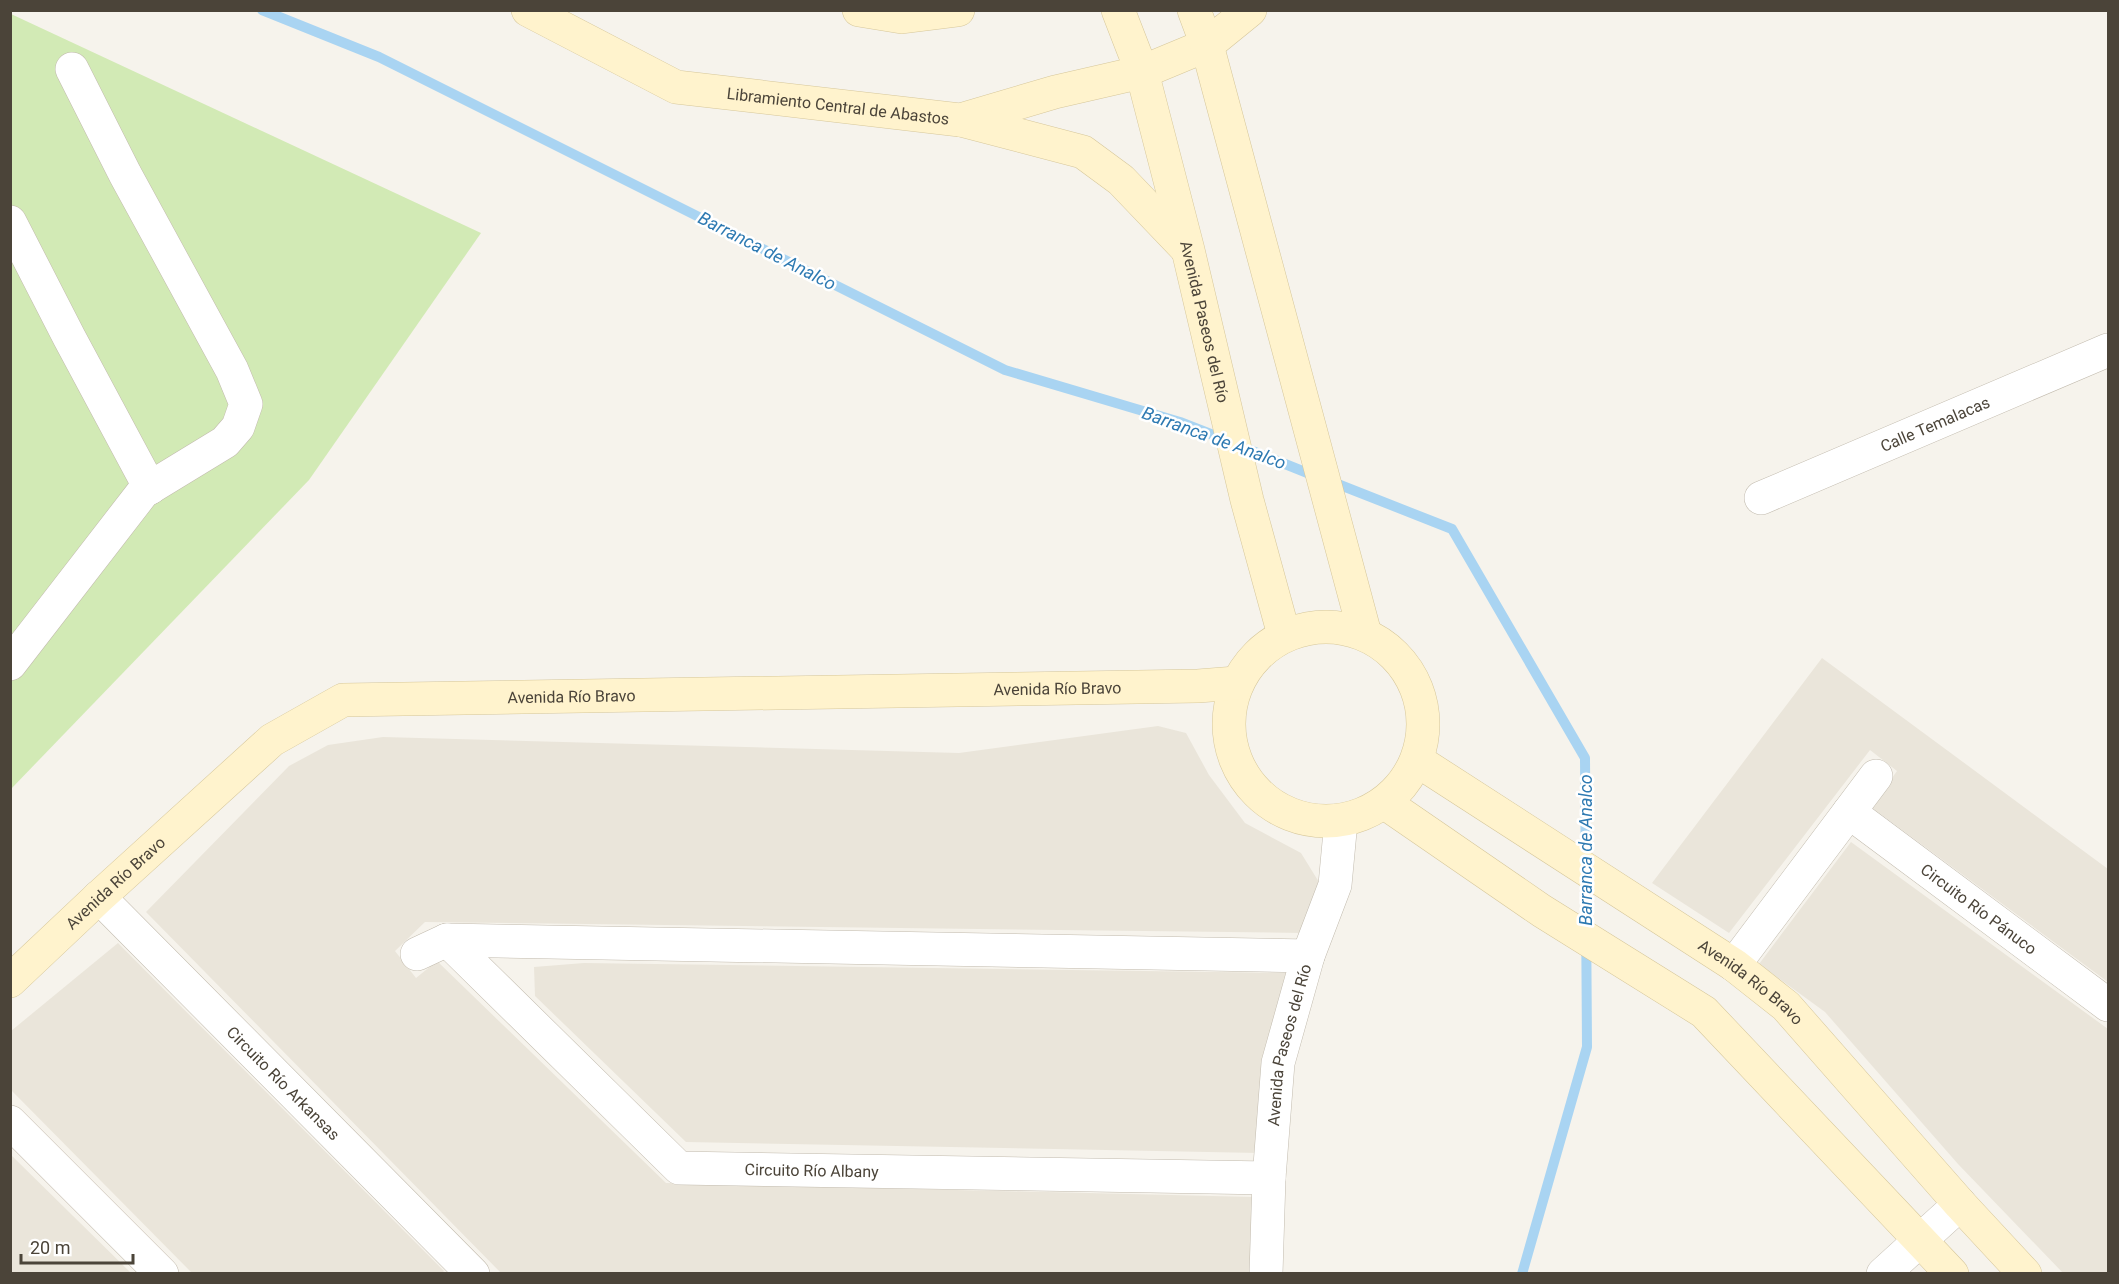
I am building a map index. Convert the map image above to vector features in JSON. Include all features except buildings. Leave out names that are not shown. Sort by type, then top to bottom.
[{"type":"street","name":"Libramiento Central de Abastos","points":[[528,10],[676,87],[960,120],[1054,92],[1142,72],[1207,45],[1250,10]]},
{"type":"street","points":[[859,10],[902,17],[958,10]]},
{"type":"street","name":"Avenida Paseos del Río","points":[[1118,10],[1142,72],[1188,250],[1247,500],[1284,635]]},
{"type":"street","points":[[1194,10],[1207,45],[1365,634]]},
{"type":"street","points":[[10,664],[143,492],[225,442],[238,427],[246,404],[232,370],[125,174],[72,69]]},
{"type":"street","points":[[960,120],[1083,152],[1120,180],[1188,250]]},
{"type":"street","points":[[10,222],[150,488]]},
{"type":"street","name":"Calle Temalacas","points":[[1761,498],[2109,350]]},
{"type":"street","points":[[1311,627],[1338,627],[1365,634],[1396,656],[1417,687],[1425,724],[1418,761],[1404,784],[1385,802],[1364,814],[1341,821],[1299,818],[1262,798],[1236,765],[1227,724],[1236,683],[1248,663],[1264,648],[1284,635],[1311,627]]},
{"type":"street","name":"Avenida Río Bravo","points":[[10,981],[272,740],[343,700],[1198,686],[1236,683]]},
{"type":"street","name":"Avenida Río Bravo","points":[[1418,761],[1734,964],[1786,1006],[1960,1204],[2025,1274]]},
{"type":"street","points":[[1734,964],[1876,776]]},
{"type":"street","points":[[1385,802],[1510,889],[1704,1012],[1952,1274]]},
{"type":"street","name":"Circuito Río Pánuco","points":[[1850,812],[2109,1005]]},
{"type":"street","name":"Avenida Paseos del Río","points":[[1266,1274],[1269,1178],[1278,1063],[1308,956],[1335,885],[1341,821]]},
{"type":"street","name":"Circuito Río Arkansas","points":[[99,897],[470,1272]]},
{"type":"street","points":[[417,954],[447,940],[1308,956]]},
{"type":"street","name":"Circuito Río Albany","points":[[447,940],[679,1168],[1269,1178]]},
{"type":"street","points":[[10,1122],[162,1274]]},
{"type":"street","points":[[1883,1274],[1960,1204]]},
{"type":"shaded area","points":[[1822,658],[2108,869],[2108,982],[1871,807],[1897,771],[1870,750],[1729,933],[1652,883]]},
{"type":"shaded area","points":[[1158,726],[1186,733],[1209,775],[1245,823],[1301,853],[1322,887],[1304,933],[425,922],[395,951],[416,978],[437,961],[666,1183],[1254,1197],[1249,1274],[501,1273],[146,912],[289,766],[328,745],[383,737],[959,753]]},
{"type":"shaded area","points":[[1851,842],[2108,1029],[2108,1273],[2063,1273],[1958,1164],[1825,1012],[1759,964]]},
{"type":"shaded area","points":[[118,943],[444,1271],[441,1274],[192,1273],[11,1090],[11,1031]]},
{"type":"shaded area","points":[[584,963],[1287,973],[1259,1153],[686,1142],[535,996],[534,967]]},
{"type":"shaded area","points":[[11,1155],[131,1273],[11,1273]]},
{"type":"green space","points":[[11,14],[481,233],[309,480],[11,789]]},
{"type":"waterway","name":"Barranca de Analco","points":[[262,10],[379,57],[1005,370],[1180,422],[1226,440]]},
{"type":"waterway","name":"Barranca de Analco","points":[[1240,446],[1315,476]]},
{"type":"waterway","name":"Barranca de Analco","points":[[1330,481],[1452,529],[1585,758],[1587,1047],[1522,1274]]}]
